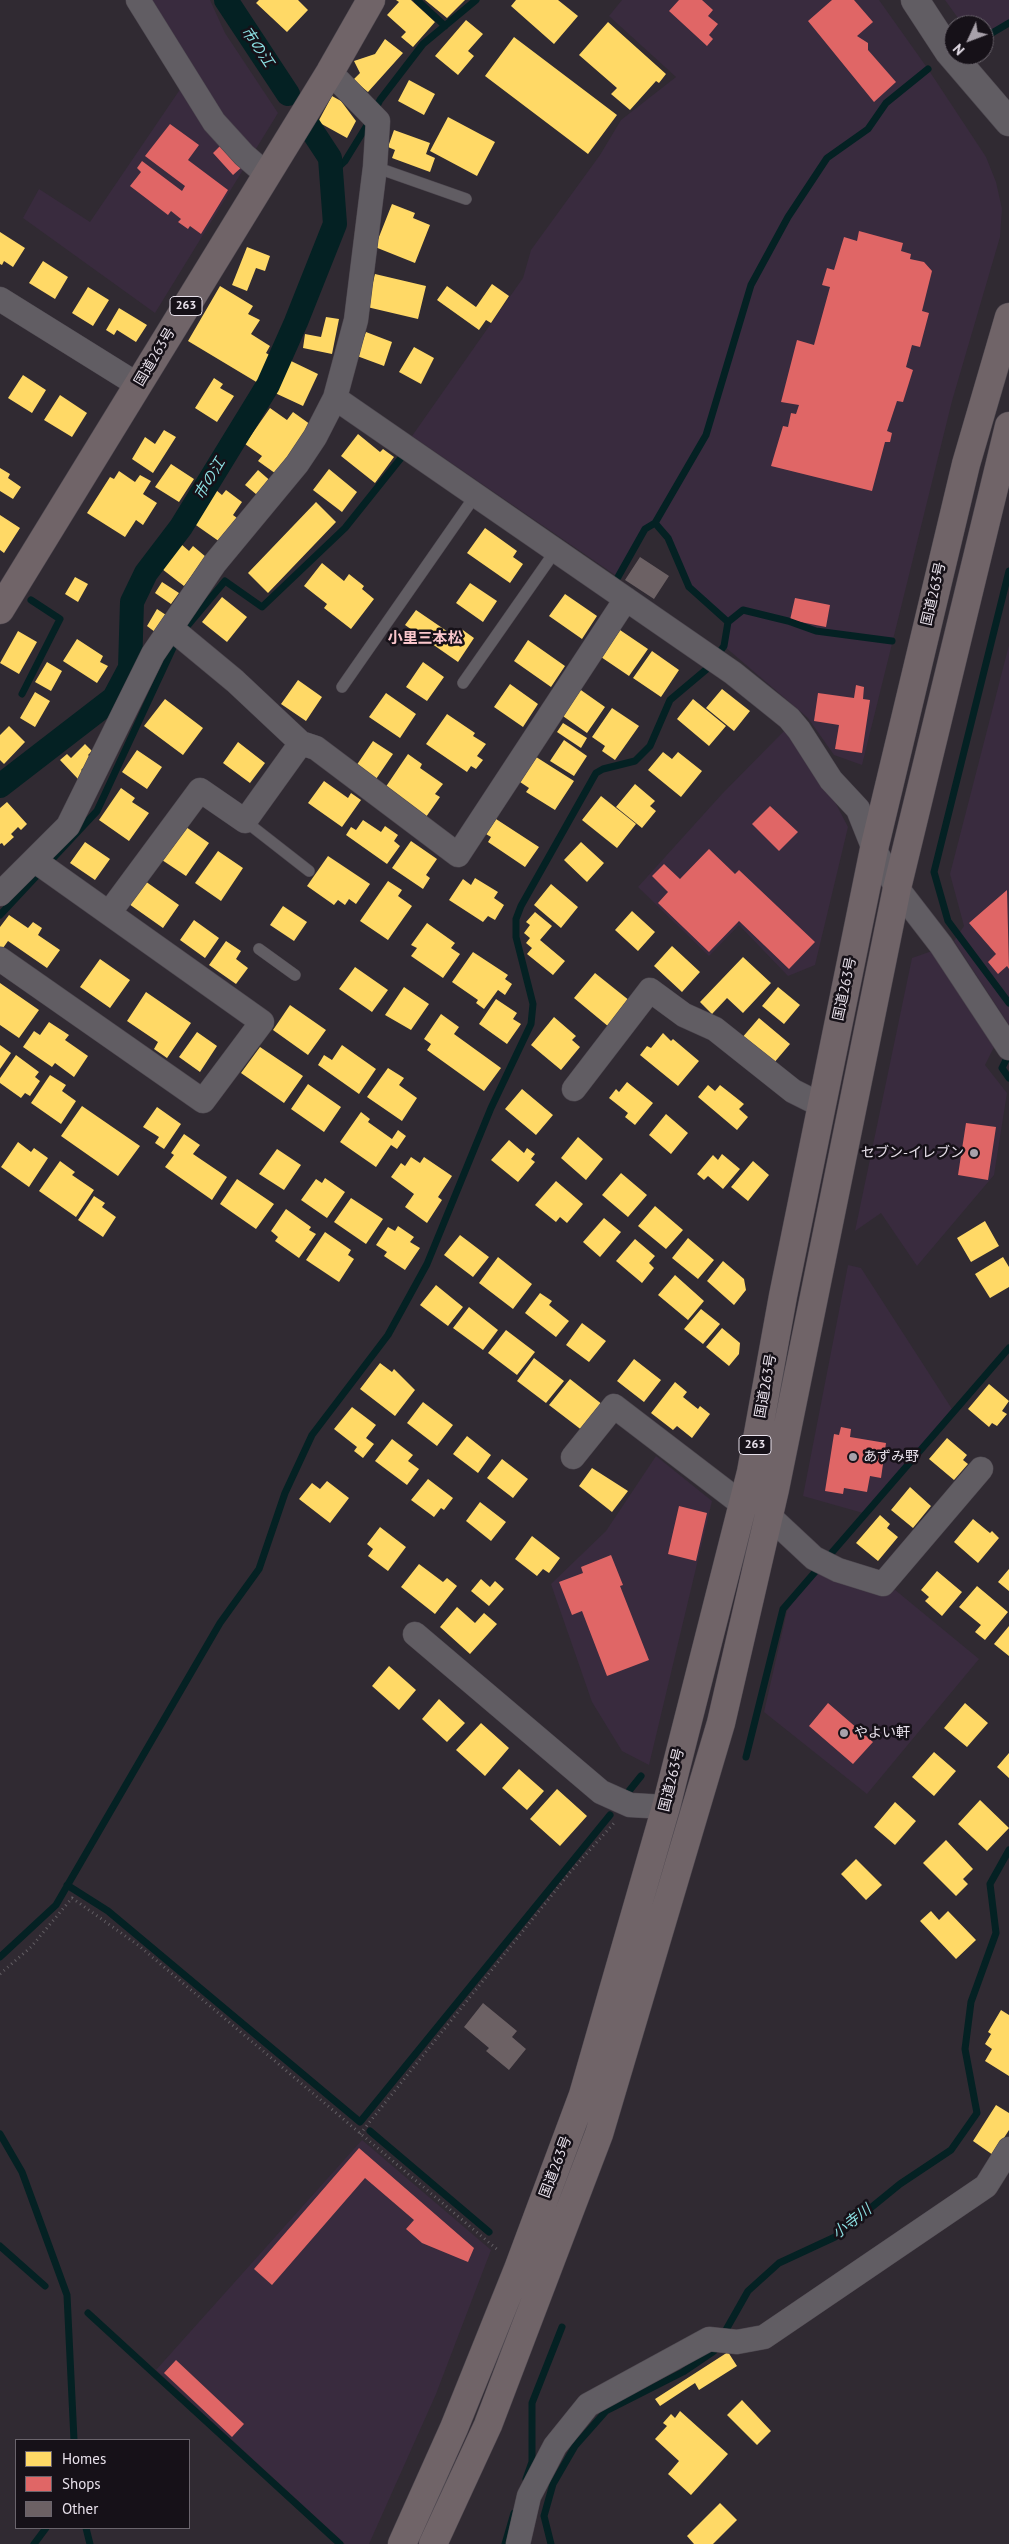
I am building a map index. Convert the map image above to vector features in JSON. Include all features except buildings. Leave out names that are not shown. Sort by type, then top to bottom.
[{"type":"highway","name":"国道263号","points":[[1,605],[330,72],[370,0]]},
{"type":"highway","name":"国道263号","points":[[402,2544],[454,2428],[518,2269],[583,2095],[666,1807],[750,1472],[821,1105],[874,849],[966,464],[1009,317]]},
{"type":"highway","name":"国道263号","points":[[432,2544],[488,2425],[599,2134],[721,1723],[769,1516],[897,888],[1009,426]]},
{"type":"street","points":[[138,0],[214,122],[266,174]]},
{"type":"street","points":[[915,0],[950,52],[1009,122]]},
{"type":"street","points":[[0,894],[68,826],[153,654],[178,634],[215,563],[297,464],[315,437],[335,398],[356,320],[375,166],[371,114],[330,72]]},
{"type":"street","points":[[0,299],[138,385]]},
{"type":"street","points":[[335,398],[733,673],[789,718],[799,730],[830,780],[858,809],[874,849],[897,888],[942,945],[1007,1045]]},
{"type":"street","points":[[178,634],[235,680],[301,743],[316,748],[458,855],[626,599]]},
{"type":"street","points":[[109,913],[200,790],[245,821],[301,743]]},
{"type":"street","points":[[0,959],[203,1101],[262,1022],[34,860]]},
{"type":"street","points":[[574,1088],[650,990],[684,1015],[715,1029],[794,1091],[821,1105]]},
{"type":"street","points":[[573,1457],[614,1406],[742,1504]]},
{"type":"street","points":[[769,1516],[814,1558],[838,1570],[883,1584],[981,1469]]},
{"type":"street","points":[[415,1634],[601,1792],[630,1805],[666,1807]]},
{"type":"street","points":[[518,2544],[529,2496],[555,2446],[588,2405],[709,2339],[737,2342],[764,2336],[986,2186],[1009,2149]]},
{"type":"lane","points":[[375,166],[466,199]]},
{"type":"lane","points":[[342,687],[475,496]]},
{"type":"lane","points":[[462,683],[556,550]]},
{"type":"lane","points":[[245,821],[309,871]]},
{"type":"lane","points":[[259,949],[295,975]]},
{"type":"path","points":[[360,2134],[572,1870],[630,1805]]},
{"type":"path","points":[[0,1974],[31,1947],[72,1898],[138,1945],[518,2269]]},
{"type":"shaded area","points":[[128,0],[210,0],[225,33],[278,113],[155,313],[23,218],[39,189],[90,222],[183,85]]},
{"type":"shaded area","points":[[622,0],[879,0],[928,69],[986,157],[996,182],[1002,209],[1000,237],[952,401],[862,765],[834,755],[808,718],[724,646],[728,622],[689,587],[668,538],[656,524],[645,529],[618,577],[412,436],[523,278],[531,250],[600,155],[621,120],[676,77],[609,16]]},
{"type":"shaded area","points":[[945,0],[1009,0],[1009,23],[994,31],[994,15],[956,15]]},
{"type":"shaded area","points":[[1009,645],[1009,1025],[954,941],[964,926],[950,874]]},
{"type":"shaded area","points":[[785,730],[834,800],[848,827],[815,965],[788,976],[739,925],[709,956],[638,887],[722,794]]},
{"type":"shaded area","points":[[932,951],[995,1045],[985,1065],[1007,1093],[994,1175],[917,1266],[881,1213],[855,1231],[912,958]]},
{"type":"shaded area","points":[[848,1265],[861,1268],[952,1409],[863,1513],[803,1496]]},
{"type":"shaded area","points":[[656,1456],[712,1501],[649,1765],[622,1751],[592,1702],[551,1584],[606,1531]]},
{"type":"shaded area","points":[[823,1559],[883,1580],[979,1659],[867,1794],[764,1712],[787,1611]]},
{"type":"shaded area","points":[[362,2140],[491,2250],[436,2394],[369,2544],[345,2544],[156,2370]]},
{"type":"waterway","name":"市の江","points":[[226,0],[288,94]]},
{"type":"waterway","points":[[417,0],[445,26]]},
{"type":"waterway","points":[[375,110],[380,100],[423,44],[476,0]]},
{"type":"waterway","points":[[994,32],[1009,23]]},
{"type":"waterway","points":[[618,577],[645,529],[655,523],[706,435],[751,285],[788,217],[827,158],[868,129],[886,103],[928,69]]},
{"type":"waterway","points":[[331,174],[345,161],[369,122]]},
{"type":"waterway","name":"市の江","points":[[0,786],[114,698],[130,668],[132,602],[146,573],[181,527],[268,385],[296,322],[335,224],[330,158],[309,126]]},
{"type":"waterway","points":[[0,915],[97,811],[178,637],[225,581],[262,607],[345,528],[401,458]]},
{"type":"waterway","points":[[0,1957],[56,1905],[220,1623],[259,1569],[285,1493],[312,1435],[388,1335],[427,1264],[491,1108],[531,1024],[533,1004],[516,937],[516,919],[521,906],[596,773],[603,769],[635,761],[650,746],[670,700],[708,668],[724,646],[728,622],[689,587],[668,538],[655,523]]},
{"type":"waterway","points":[[1009,571],[934,872],[948,921],[1009,1003]]},
{"type":"waterway","points":[[22,694],[60,619],[31,600]]},
{"type":"waterway","points":[[728,622],[743,610],[788,621],[816,631],[892,641]]},
{"type":"waterway","points":[[1009,1054],[1002,1068],[1009,1078]]},
{"type":"waterway","points":[[746,1757],[783,1609],[1009,1348]]},
{"type":"waterway","points":[[629,1791],[641,1776]]},
{"type":"waterway","points":[[67,1885],[108,1911],[360,2122],[610,1815]]},
{"type":"waterway","name":"小寺川","points":[[551,2544],[544,2516],[553,2484],[575,2446],[606,2411],[683,2372],[714,2351],[748,2291],[779,2263],[835,2237],[900,2184],[951,2150],[977,2113],[965,2049],[971,2002],[996,1933],[990,1884],[1009,1850]]},
{"type":"waterway","points":[[370,2131],[489,2232]]},
{"type":"waterway","points":[[0,2134],[22,2172],[67,2295],[74,2439]]},
{"type":"waterway","points":[[0,2246],[45,2286]]},
{"type":"waterway","points":[[88,2313],[340,2544]]},
{"type":"waterway","points":[[526,2479],[532,2462],[532,2403],[562,2327]]},
{"type":"waterway","points":[[505,2544],[514,2513]]},
{"type":"waterway","points":[[34,2544],[45,2529]]},
{"type":"waterway","points":[[86,2529],[90,2544]]},
{"type":"place","name":"セブン-イレブン","points":[[974,1153]]},
{"type":"place","name":"あずみ野","points":[[853,1457]]},
{"type":"place","name":"やよい軒","points":[[844,1733]]},
{"type":"district","name":"小里三本松","points":[[425,639]]}]
